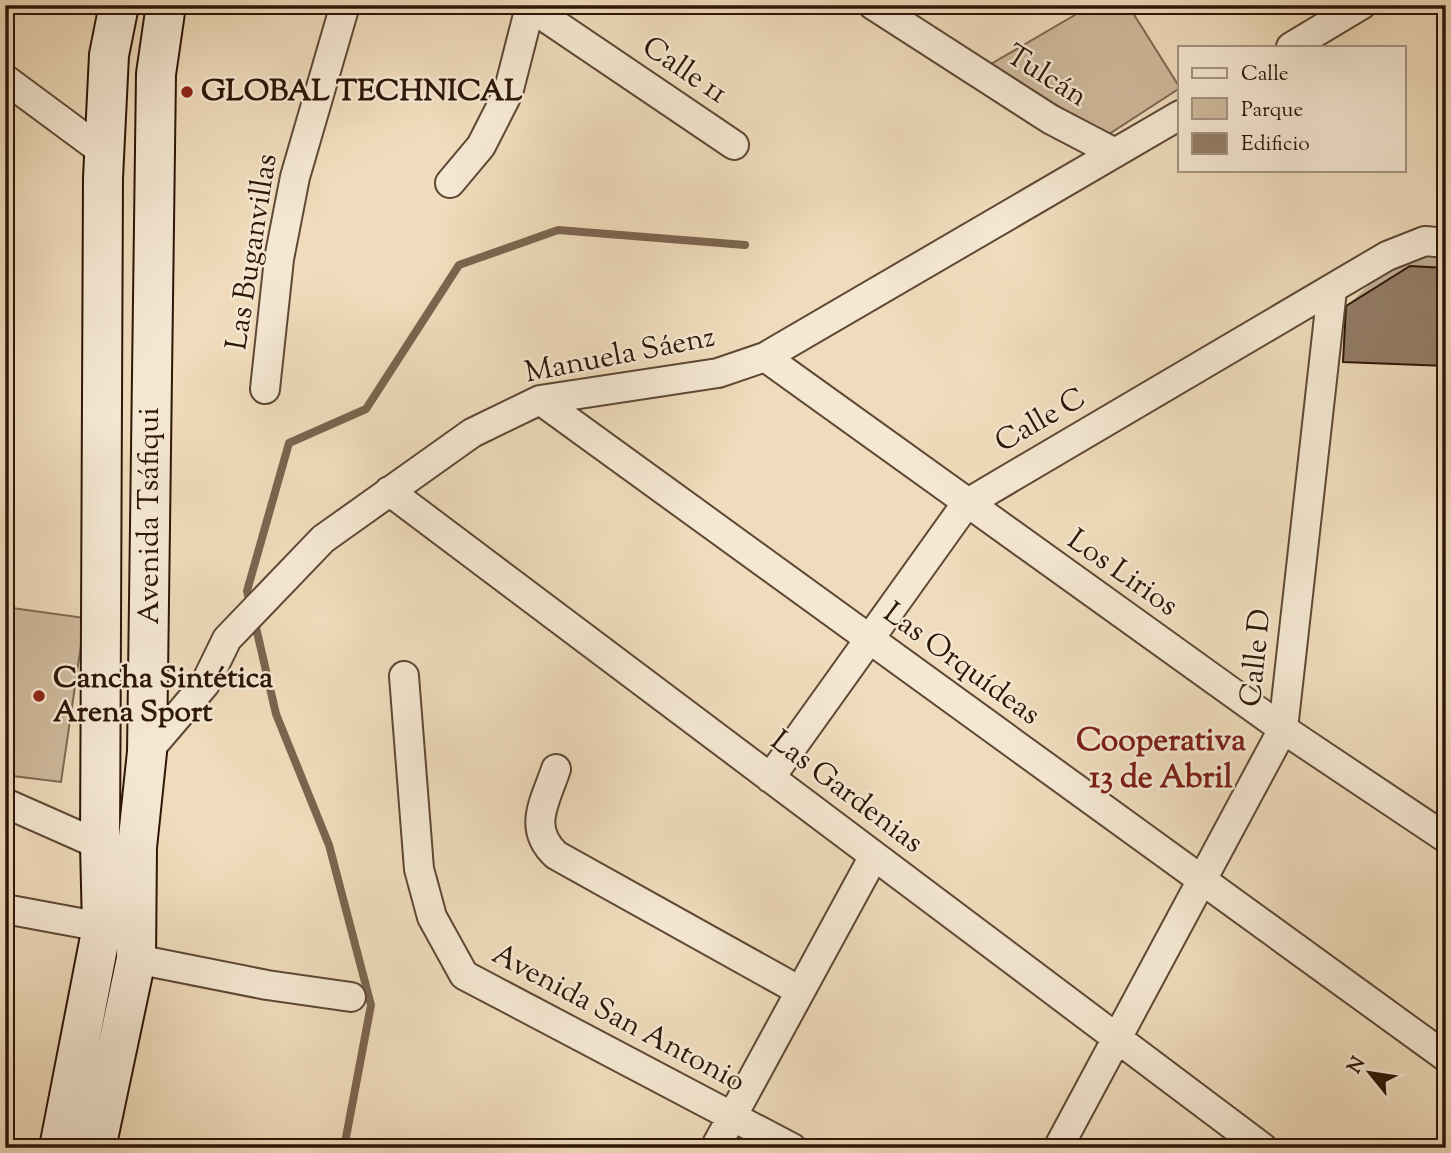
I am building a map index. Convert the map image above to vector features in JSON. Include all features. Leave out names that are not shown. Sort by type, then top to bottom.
[{"type":"main road","name":"Avenida Tsáfiqui","points":[[59,1148],[102,927],[100,845],[105,153],[109,55],[119,5]]},
{"type":"main road","name":"Avenida Tsáfiqui","points":[[96,1148],[136,959],[137,847],[147,752],[156,74],[166,5]]},
{"type":"street","name":"Las Buganvillas","points":[[265,389],[279,259],[295,177],[345,5]]},
{"type":"street","name":"Tulcán","points":[[873,5],[1069,131],[1115,153]]},
{"type":"street","points":[[1294,46],[1361,5]]},
{"type":"street","points":[[450,183],[481,146],[508,93],[529,6]]},
{"type":"street","name":"Calle 11","points":[[529,6],[734,145]]},
{"type":"street","points":[[5,79],[105,153]]},
{"type":"street","name":"Manuela Sáenz","points":[[147,752],[205,684],[227,639],[323,539],[472,433],[540,400],[718,373],[765,357],[1178,116]]},
{"type":"street","name":"Calle C","points":[[770,778],[966,504],[1387,257],[1425,241],[1446,243]]},
{"type":"street","name":"Calle D","points":[[1058,1148],[1283,729],[1332,290]]},
{"type":"street","name":"Los Lirios","points":[[765,357],[966,504],[1283,729],[1446,838]]},
{"type":"street","name":"Las Orquídeas","points":[[540,400],[1446,1057]]},
{"type":"street","name":"Las Gardenias","points":[[389,491],[1263,1148]]},
{"type":"street","name":"Avenida San Antonio","points":[[404,676],[419,869],[432,917],[464,975],[792,1148]]},
{"type":"street","points":[[556,769],[538,823],[544,843],[556,855],[800,991]]},
{"type":"street","points":[[5,803],[100,845]]},
{"type":"street","points":[[715,1148],[874,856]]},
{"type":"street","points":[[5,909],[102,927]]},
{"type":"street","points":[[136,959],[267,985],[351,997]]},
{"type":"green space","points":[[1092,5],[1128,5],[1178,85],[1178,89],[1106,136],[991,64]]},
{"type":"green space","name":"Cancha Sintética Arena Sport","points":[[5,607],[85,618],[61,782],[5,775]]},
{"type":"building","points":[[1410,266],[1446,268],[1446,366],[1343,362],[1346,306]]},
{"type":"waterway","points":[[251,607],[247,591],[289,443],[366,409],[459,265],[558,230],[745,245]]},
{"type":"waterway","points":[[254,619],[276,714],[329,845],[371,1005],[344,1148]]},
{"type":"place","name":"GLOBAL TECHNICAL","points":[[187,92]]},
{"type":"place","name":"Cancha Sintética Arena Sport","points":[[39,696]]},
{"type":"district","name":"Cooperativa 13 de Abril","points":[[1161,760]]}]
